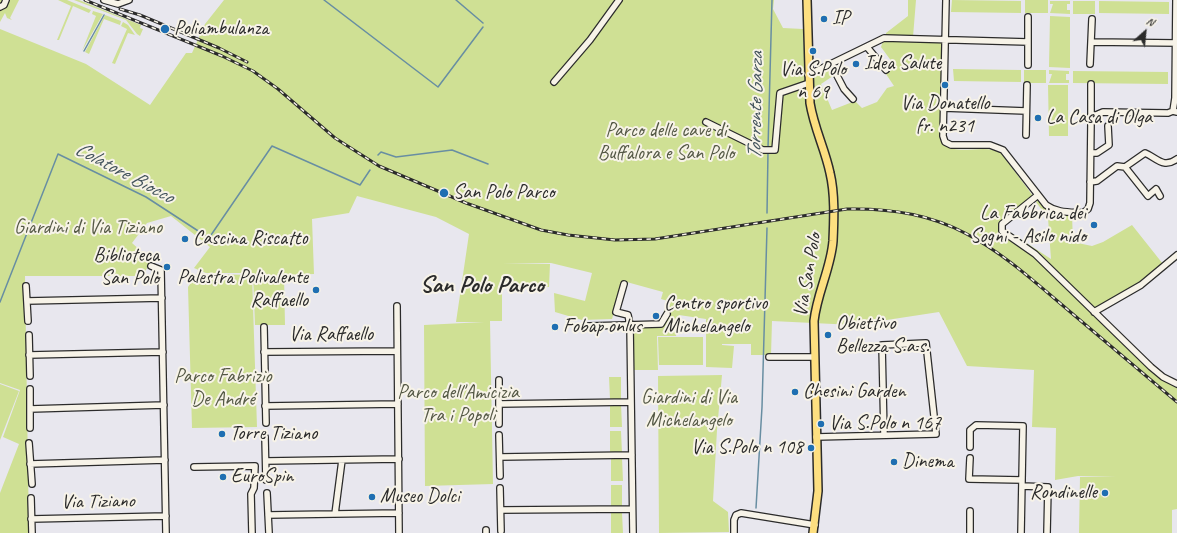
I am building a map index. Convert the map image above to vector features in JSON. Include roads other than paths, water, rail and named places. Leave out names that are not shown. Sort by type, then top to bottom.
[{"type":"main road","name":"Via San Polo","points":[[807,0],[808,75],[812,117],[831,175],[833,215],[831,253],[815,307],[818,491],[813,533]]},
{"type":"street","points":[[104,0],[116,4],[130,0]]},
{"type":"street","points":[[554,82],[590,40],[619,0]]},
{"type":"street","points":[[946,0],[943,136],[945,142],[951,145],[990,145],[1003,150],[1046,205],[1058,212],[1083,213],[1088,209],[1090,203],[1091,84]]},
{"type":"street","points":[[1091,122],[1096,115],[1104,112],[1168,113],[1175,111],[1176,0]]},
{"type":"street","points":[[0,7],[7,1]]},
{"type":"street","points":[[1028,17],[1028,64]]},
{"type":"street","points":[[1090,64],[1092,19]]},
{"type":"street","points":[[808,75],[884,38],[1028,42]]},
{"type":"street","points":[[1091,42],[1176,43]]},
{"type":"street","points":[[866,47],[886,70]]},
{"type":"street","points":[[831,64],[844,89],[853,99]]},
{"type":"street","points":[[706,122],[763,150],[775,150],[780,93],[809,83]]},
{"type":"street","points":[[1026,135],[1027,85]]},
{"type":"street","points":[[944,108],[1026,111]]},
{"type":"street","points":[[1091,153],[1097,153],[1109,145],[1108,126]]},
{"type":"street","points":[[1090,182],[1097,181],[1117,166],[1125,167],[1145,153],[1158,162],[1169,162],[1177,159]]},
{"type":"street","points":[[1125,167],[1148,196],[1156,189],[1160,196]]},
{"type":"street","points":[[1038,195],[1002,224],[1002,231],[1035,254],[1151,367],[1163,377],[1177,384]]},
{"type":"street","points":[[1094,312],[1141,285],[1177,256]]},
{"type":"street","points":[[151,266],[161,270],[166,533]]},
{"type":"street","points":[[624,284],[616,312],[628,315],[630,325],[633,533]]},
{"type":"street","points":[[26,286],[28,321]]},
{"type":"street","points":[[27,301],[162,298]]},
{"type":"street","name":"Via Raffaello","points":[[397,306],[399,533]]},
{"type":"street","points":[[588,326],[662,324],[667,314]]},
{"type":"street","name":"Via Raffaello","points":[[264,327],[266,423]]},
{"type":"street","points":[[29,335],[30,376]]},
{"type":"street","points":[[816,437],[884,434],[936,434],[926,343],[882,345],[884,434]]},
{"type":"street","name":"Via Raffaello","points":[[264,352],[398,351]]},
{"type":"street","points":[[29,355],[163,352]]},
{"type":"street","points":[[769,357],[815,357]]},
{"type":"street","points":[[499,380],[499,424]]},
{"type":"street","points":[[30,389],[30,428]]},
{"type":"street","points":[[499,404],[631,402]]},
{"type":"street","points":[[265,406],[398,404]]},
{"type":"street","points":[[30,409],[164,405]]},
{"type":"street","points":[[970,447],[970,430],[976,425],[1023,426],[1021,533]]},
{"type":"street","points":[[265,436],[266,480]]},
{"type":"street","points":[[500,436],[500,476]]},
{"type":"street","name":"Via Tiziano","points":[[29,443],[32,484]]},
{"type":"street","points":[[500,456],[632,455]]},
{"type":"street","points":[[970,458],[969,479],[1048,486],[1047,533]]},
{"type":"street","points":[[266,461],[399,459]]},
{"type":"street","name":"Via Tiziano","points":[[30,464],[165,460]]},
{"type":"street","points":[[335,514],[342,460]]},
{"type":"street","points":[[194,467],[255,466],[254,488],[251,494],[252,533]]},
{"type":"street","points":[[500,488],[501,531]]},
{"type":"street","points":[[267,493],[268,533]]},
{"type":"street","points":[[31,498],[32,533]]},
{"type":"street","points":[[500,510],[632,509]]},
{"type":"street","points":[[970,511],[970,533],[974,533]]},
{"type":"street","points":[[268,515],[399,513]]},
{"type":"street","points":[[734,533],[734,520],[736,514],[741,513],[815,525]]},
{"type":"street","name":"Via Tiziano","points":[[31,519],[166,516]]},
{"type":"waterway","points":[[324,0],[438,87],[483,27]]},
{"type":"waterway","points":[[456,0],[483,23]]},
{"type":"waterway","name":"Torrente Garza","points":[[768,148],[772,0]]},
{"type":"waterway","points":[[84,51],[104,15]]},
{"type":"waterway","name":"Colatore Biocco","points":[[0,302],[58,154],[146,197],[209,238],[272,146],[360,185],[370,170]]},
{"type":"waterway","points":[[378,155],[381,152],[396,157],[452,150],[488,164]]},
{"type":"waterway","name":"Torrente Garza","points":[[767,213],[768,152]]},
{"type":"waterway","name":"Torrente Garza","points":[[756,508],[762,407],[767,228]]},
{"type":"railway","points":[[85,0],[222,56],[253,71],[278,89],[335,138],[379,166],[466,203],[541,230],[568,235],[615,240],[655,239],[847,209],[883,210],[915,215],[943,223],[993,249],[1041,287],[1177,402]]},
{"type":"railway","points":[[120,9],[140,15],[219,48],[247,62]]},
{"type":"place","name":"IP","points":[[824,19]]},
{"type":"place","name":"Poliambulanza","points":[[165,29]]},
{"type":"place","name":"Via S.Polo n 69","points":[[813,51]]},
{"type":"place","name":"Idea Salute","points":[[856,64]]},
{"type":"place","name":"Via Donatello fr. n231","points":[[945,85]]},
{"type":"place","name":"La Casa di Olga","points":[[1038,118]]},
{"type":"place","name":"San Polo Parco","points":[[444,193]]},
{"type":"place","name":"La Fabbrica dei Sogni - Asilo nido","points":[[1094,225]]},
{"type":"place","name":"Cascina Riscatto","points":[[185,239]]},
{"type":"place","name":"Biblioteca San Polo","points":[[167,267]]},
{"type":"place","name":"Palestra Polivalente Raffaello","points":[[316,290]]},
{"type":"place","name":"Centro sportivo Michelangelo","points":[[656,316]]},
{"type":"place","name":"Fobap onlus","points":[[555,327]]},
{"type":"place","name":"Obiettivo Bellezza S.a.s.","points":[[828,335]]},
{"type":"place","name":"Chesini Garden","points":[[795,392]]},
{"type":"place","name":"Via S.Polo n 167","points":[[821,424]]},
{"type":"place","name":"Torre Tiziano","points":[[222,434]]},
{"type":"place","name":"Via S.Polo n 108","points":[[811,448]]},
{"type":"place","name":"Dinema","points":[[894,462]]},
{"type":"place","name":"EuroSpin","points":[[223,477]]},
{"type":"place","name":"Rondinelle","points":[[1105,493]]},
{"type":"place","name":"Museo Dolci","points":[[372,497]]},
{"type":"district","name":"San Polo Parco","points":[[482,286]]},
{"type":"park label","name":"Parco delle cave di Buffalora e San Polo","points":[[666,142]]},
{"type":"park label","name":"Giardini di Via Tiziano","points":[[88,228]]},
{"type":"park label","name":"Parco Fabrizio De André","points":[[223,388]]},
{"type":"park label","name":"Parco dell'Amicizia Tra i Popoli","points":[[458,404]]},
{"type":"park label","name":"Giardini di Via Michelangelo","points":[[689,410]]}]
